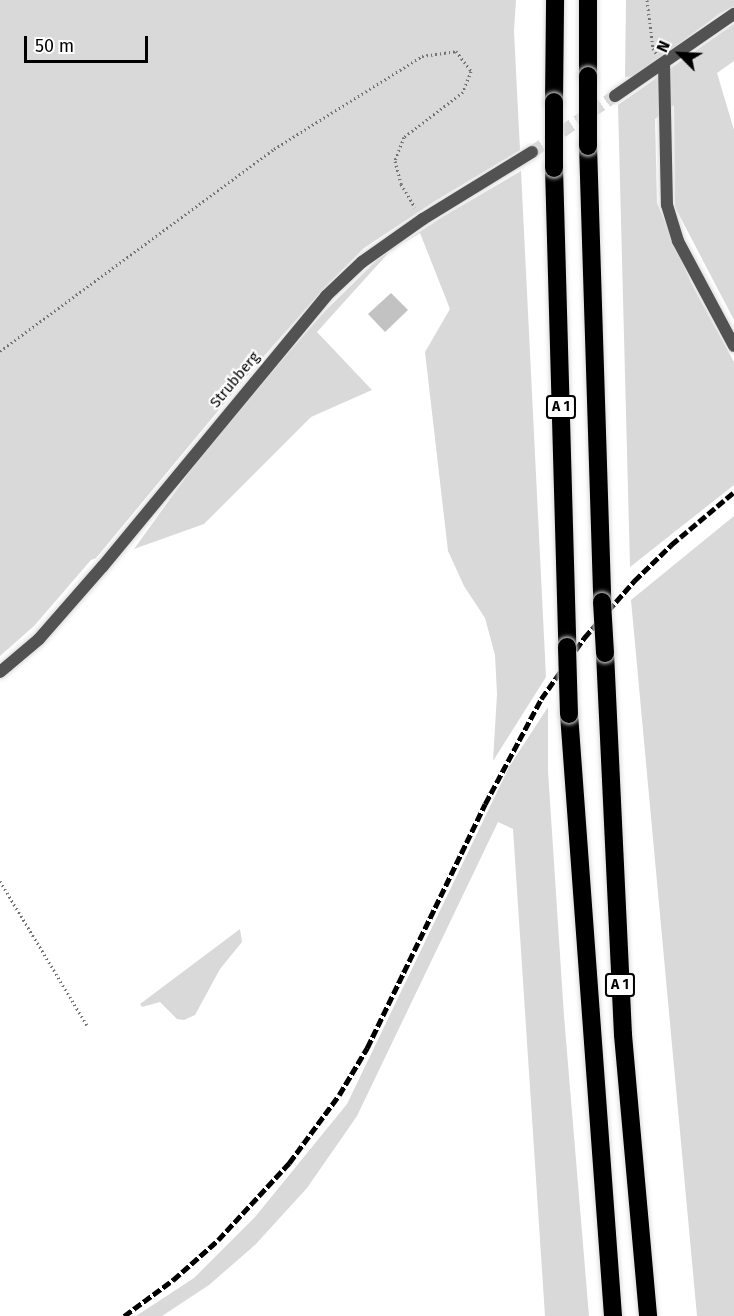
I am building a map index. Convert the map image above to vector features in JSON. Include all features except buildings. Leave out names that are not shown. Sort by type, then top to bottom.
[{"type":"highway","name":"A 1","points":[[555,0],[554,168],[569,714],[613,1316]]},
{"type":"highway","name":"A 1","points":[[588,0],[588,146],[604,653],[623,1035],[648,1316]]},
{"type":"street","points":[[615,96],[734,14]]},
{"type":"street","points":[[664,64],[667,205],[678,241],[734,346]]},
{"type":"street","name":"Strubberg","points":[[0,672],[39,639],[103,566],[326,296],[362,262],[423,219],[532,152]]},
{"type":"path","points":[[647,0],[653,48],[664,64]]},
{"type":"path","points":[[0,351],[274,149],[422,56],[456,51],[471,71],[463,92],[404,137],[395,161],[401,184],[423,219]]},
{"type":"path","points":[[0,881],[87,1024]]},
{"type":"shaded area","points":[[0,0],[516,0],[514,31],[520,150],[435,201],[364,248],[326,286],[256,365],[96,558],[91,560],[34,626],[0,656]]},
{"type":"shaded area","points":[[626,0],[734,0],[734,6],[719,14],[635,76],[625,77]]},
{"type":"shaded area","points":[[734,24],[734,61],[717,73],[734,130],[734,320],[675,207],[674,105],[655,119],[657,203],[691,283],[734,362],[734,485],[630,567],[618,105]]},
{"type":"shaded area","points":[[521,171],[546,677],[493,761],[497,694],[495,655],[485,618],[464,586],[448,551],[425,352],[450,309],[420,233],[402,243]]},
{"type":"shaded area","points":[[389,252],[317,332],[372,390],[311,417],[204,524],[134,549],[199,459],[276,367],[326,310],[377,260]]},
{"type":"shaded area","points":[[734,516],[734,1316],[697,1316],[631,600]]},
{"type":"shaded area","points":[[548,707],[548,771],[564,1016],[589,1316],[545,1316],[513,829],[498,822],[357,1116],[307,1188],[255,1245],[209,1285],[162,1316],[136,1316],[194,1278],[255,1217],[347,1104],[509,767]]},
{"type":"shaded area","points":[[240,929],[242,942],[220,969],[195,1015],[184,1020],[177,1019],[160,1002],[142,1007],[140,1004]]},
{"type":"tunnel","points":[[532,152],[615,96]]},
{"type":"railway","points":[[124,1316],[173,1280],[218,1240],[289,1163],[339,1095],[367,1048],[485,804],[541,699],[584,638],[634,581],[671,545],[734,492]]}]
